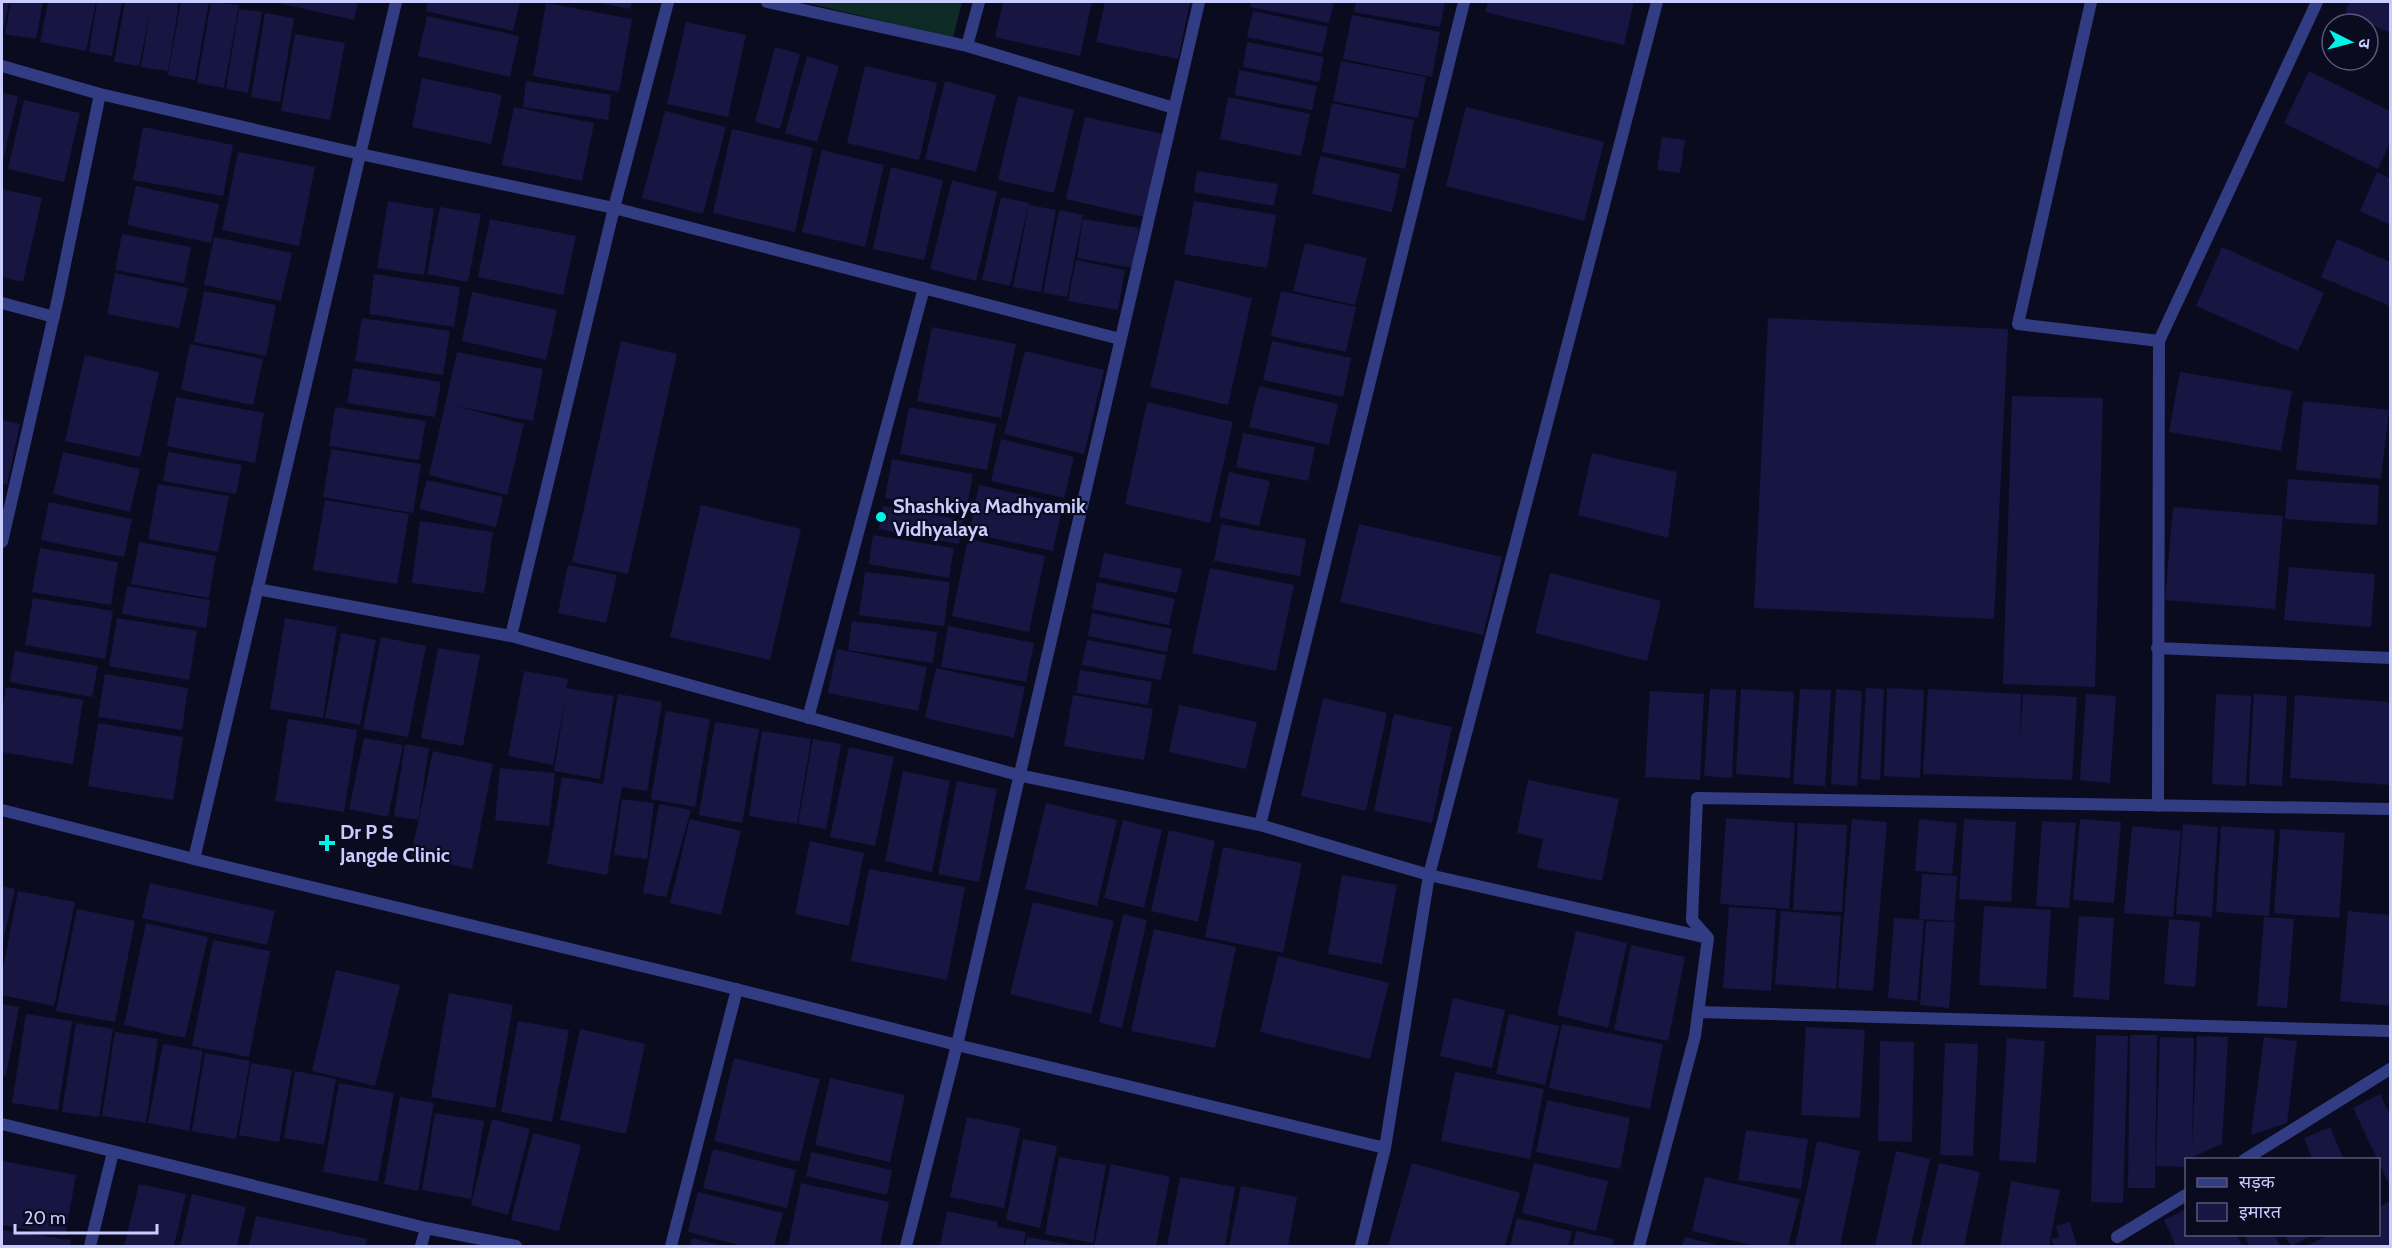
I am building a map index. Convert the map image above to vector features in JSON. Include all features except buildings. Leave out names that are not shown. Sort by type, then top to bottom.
[{"type":"street","points":[[194,859],[396,2]]},
{"type":"street","points":[[512,636],[614,208],[668,2]]},
{"type":"street","points":[[767,2],[967,46],[1174,108]]},
{"type":"street","points":[[967,46],[978,2]]},
{"type":"street","points":[[906,1246],[957,1045],[1199,2]]},
{"type":"street","points":[[1260,825],[1464,2]]},
{"type":"street","points":[[1361,1246],[1385,1148],[1430,874],[1657,2]]},
{"type":"street","points":[[2091,2],[2018,324],[2159,341]]},
{"type":"street","points":[[2158,806],[2159,341],[2317,2]]},
{"type":"street","points":[[2,66],[100,94],[360,154],[614,208],[1120,339]]},
{"type":"street","points":[[2,542],[3,528],[54,317],[100,94]]},
{"type":"street","points":[[808,718],[924,288]]},
{"type":"street","points":[[2,303],[54,317]]},
{"type":"street","points":[[256,589],[512,636],[1018,776],[1260,825],[1430,874],[1708,938]]},
{"type":"street","points":[[2157,648],[2391,658]]},
{"type":"street","points":[[1708,938],[1692,921],[1697,798],[2391,809]]},
{"type":"street","points":[[2,810],[194,859],[1385,1148]]},
{"type":"street","points":[[1639,1246],[1695,1036],[1708,938]]},
{"type":"street","points":[[670,1246],[737,989]]},
{"type":"street","points":[[1699,1012],[2391,1031]]},
{"type":"street","points":[[2247,1158],[2391,1069]]},
{"type":"street","points":[[2,1124],[426,1228],[516,1246]]},
{"type":"street","points":[[90,1246],[112,1152]]},
{"type":"street","points":[[2117,1237],[2185,1196]]},
{"type":"street","points":[[421,1246],[426,1228]]},
{"type":"green space","points":[[803,2],[962,2],[953,38]]},
{"type":"place","name":"Shashkiya Madhyamik Vidhyalaya","points":[[881,517]]},
{"type":"place","name":"Dr P S Jangde Clinic","points":[[327,843]]}]
